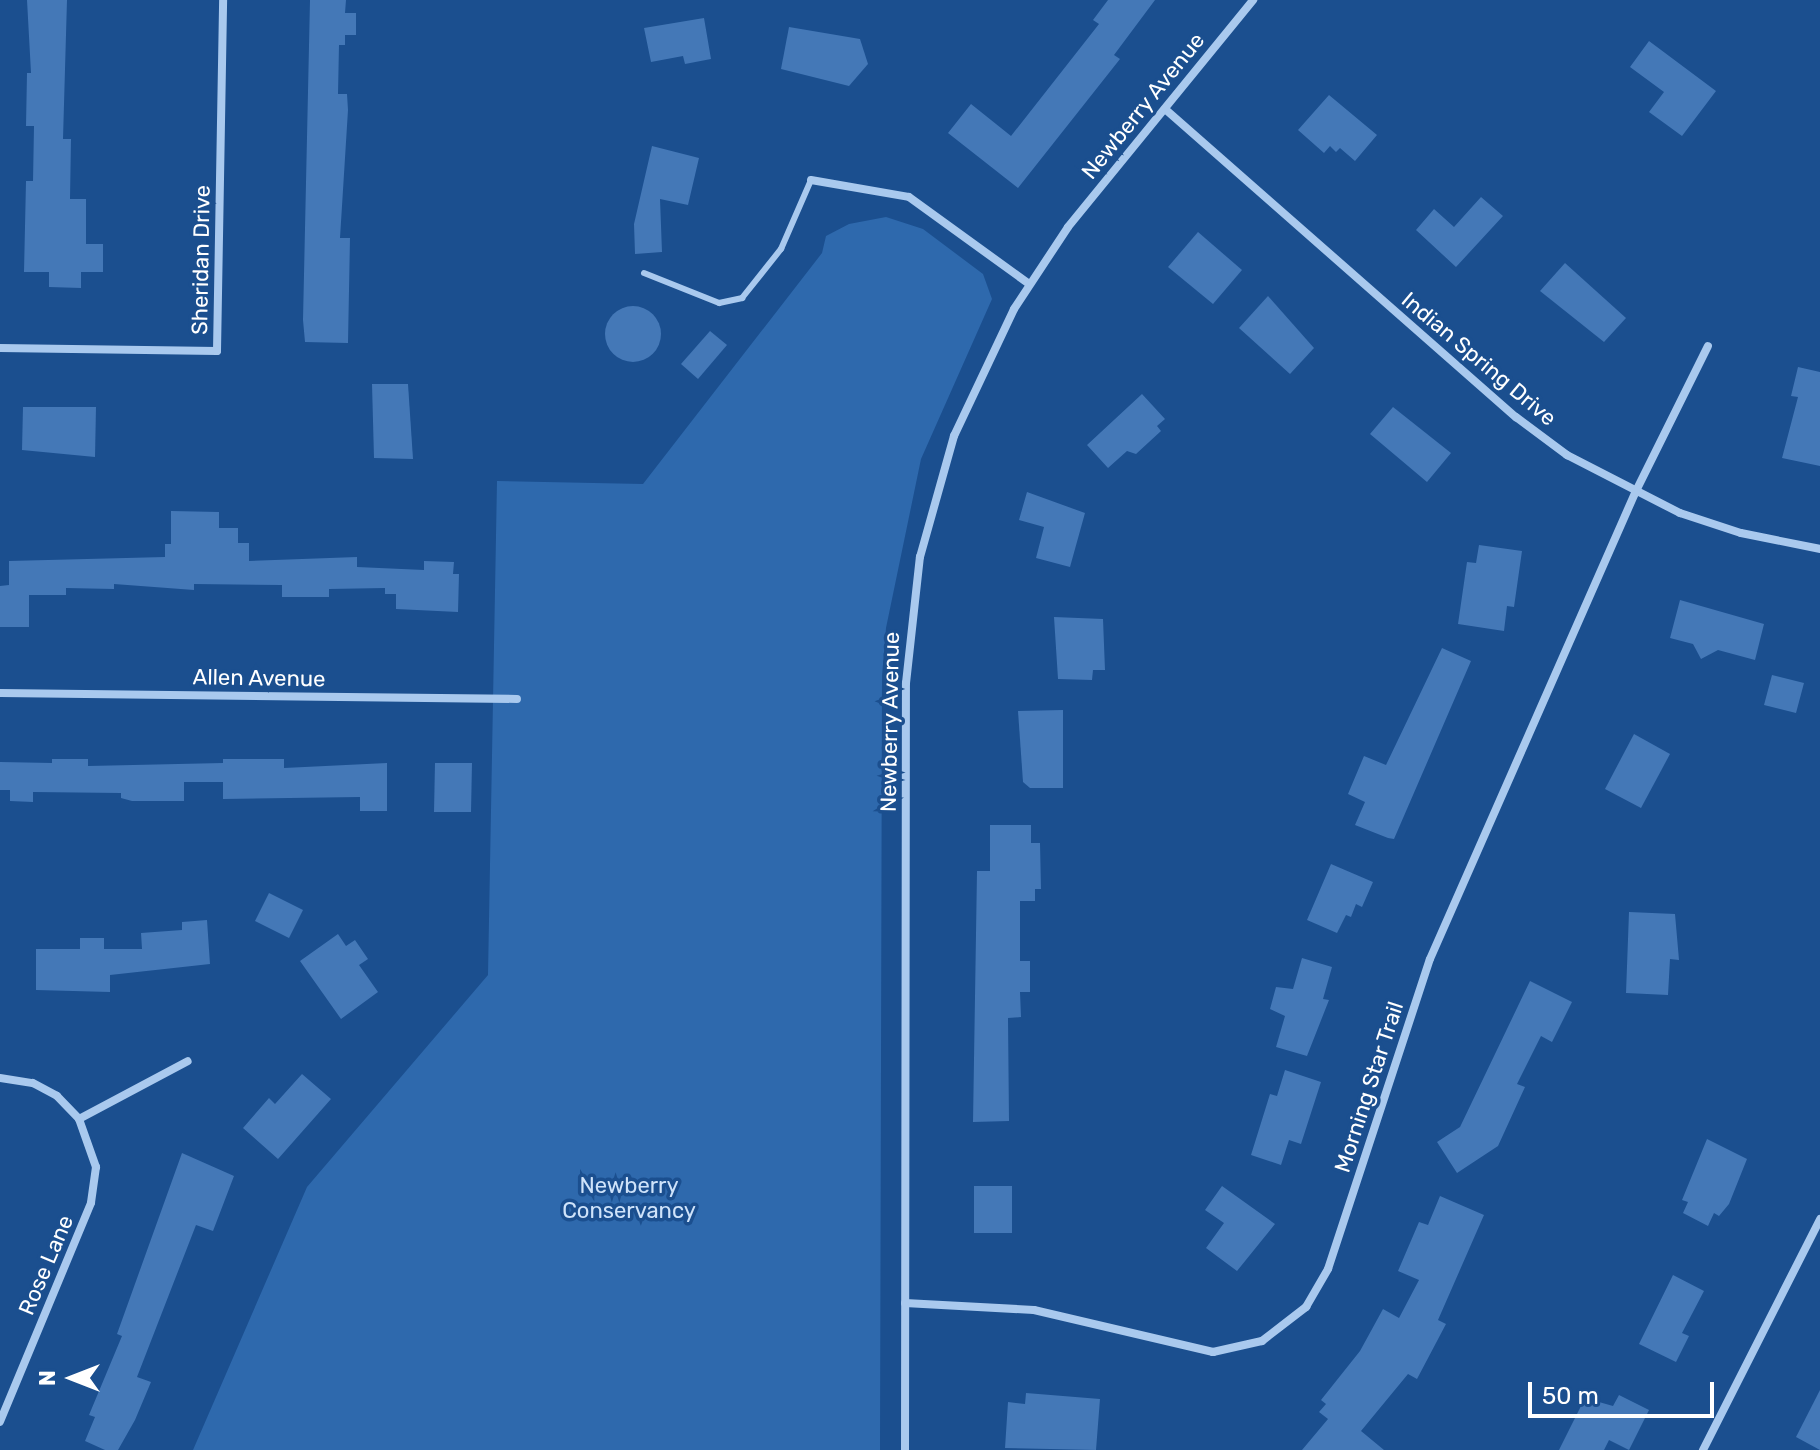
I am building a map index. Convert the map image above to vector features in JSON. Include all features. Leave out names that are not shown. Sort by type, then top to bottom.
[{"type":"street","name":"Sheridan Drive","points":[[0,348],[217,351],[223,0]]},
{"type":"street","name":"Newberry Avenue","points":[[905,1450],[910,627],[920,557],[954,436],[981,371],[1029,284],[1253,0]]},
{"type":"street","name":"Indian Spring Drive","points":[[1165,109],[1516,417],[1567,455],[1635,493],[1741,533],[1820,549]]},
{"type":"street","points":[[811,180],[909,197],[1029,284]]},
{"type":"street","name":"Morning Star Trail","points":[[905,1303],[1034,1310],[1213,1352],[1262,1341],[1306,1307],[1328,1269],[1430,959],[1635,493],[1708,346]]},
{"type":"street","name":"Allen Avenue","points":[[0,693],[517,699]]},
{"type":"street","points":[[0,1078],[33,1083],[57,1096],[79,1119],[188,1061]]},
{"type":"street","name":"Rose Lane","points":[[0,1422],[93,1195],[92,1146],[79,1119]]},
{"type":"street","points":[[1703,1450],[1820,1219]]},
{"type":"lane","points":[[644,273],[719,303],[742,298],[781,249],[811,180]]},
{"type":"green space","name":"Newberry Conservancy","points":[[886,217],[923,229],[983,274],[992,299],[921,459],[886,628],[882,676],[880,1450],[193,1450],[307,1187],[488,975],[497,481],[643,484],[822,253],[826,236],[849,224]]},
{"type":"building","points":[[27,0],[67,0],[63,139],[71,139],[70,199],[86,199],[86,244],[103,244],[103,272],[81,272],[81,288],[49,287],[49,272],[24,272],[26,181],[33,181],[34,126],[26,126],[27,73],[31,73]]},
{"type":"building","points":[[310,0],[346,0],[345,13],[356,13],[356,35],[345,35],[345,45],[339,45],[338,94],[347,94],[348,110],[340,238],[350,238],[348,343],[305,342]]},
{"type":"building","points":[[1108,0],[1155,0],[1114,55],[1120,59],[1018,188],[948,133],[971,104],[1011,136],[1099,24],[1093,20]]},
{"type":"building","points":[[704,18],[711,59],[685,64],[683,56],[651,62],[644,28]]},
{"type":"building","points":[[789,27],[860,39],[868,64],[849,86],[781,69]]},
{"type":"building","points":[[1649,41],[1716,91],[1682,136],[1649,112],[1664,92],[1630,67]]},
{"type":"building","points":[[1329,95],[1377,135],[1355,161],[1340,148],[1336,152],[1330,146],[1324,153],[1298,130]]},
{"type":"building","points":[[652,146],[699,158],[688,205],[660,199],[662,252],[635,254],[634,224]]},
{"type":"building","points":[[1481,197],[1503,216],[1456,267],[1416,230],[1434,209],[1454,227]]},
{"type":"building","points":[[1198,232],[1242,270],[1213,304],[1168,267]]},
{"type":"building","points":[[1565,263],[1626,318],[1604,342],[1540,291]]},
{"type":"building","points":[[1268,296],[1314,348],[1290,374],[1239,328]]},
{"type":"building","points":[[633,306],[653,314],[661,334],[653,354],[633,362],[613,354],[605,334],[613,314]]},
{"type":"building","points":[[710,331],[727,345],[698,379],[681,364]]},
{"type":"building","points":[[1798,367],[1820,372],[1820,466],[1782,458],[1798,397],[1791,396]]},
{"type":"building","points":[[372,384],[408,384],[413,459],[374,458]]},
{"type":"building","points":[[1142,394],[1165,419],[1157,426],[1161,431],[1136,454],[1127,451],[1108,468],[1087,445]]},
{"type":"building","points":[[23,407],[96,407],[95,457],[22,450]]},
{"type":"building","points":[[1393,407],[1451,453],[1427,482],[1370,434]]},
{"type":"building","points":[[1027,492],[1085,513],[1070,567],[1036,558],[1044,527],[1019,520]]},
{"type":"building","points":[[171,511],[219,512],[219,528],[238,528],[238,543],[249,543],[249,561],[357,557],[357,567],[424,570],[424,561],[454,562],[453,574],[459,574],[458,612],[396,609],[396,594],[385,594],[385,588],[329,589],[329,597],[282,597],[282,585],[194,584],[194,590],[114,584],[114,589],[66,588],[66,595],[29,595],[29,627],[0,627],[0,586],[9,585],[9,561],[165,557],[165,544],[171,544]]},
{"type":"building","points":[[1479,545],[1522,551],[1514,607],[1507,606],[1504,631],[1458,624],[1467,562],[1476,563]]},
{"type":"building","points":[[1680,600],[1764,624],[1755,660],[1718,650],[1701,659],[1693,644],[1670,638]]},
{"type":"building","points":[[1054,617],[1103,619],[1105,670],[1093,670],[1092,680],[1058,679]]},
{"type":"building","points":[[1442,648],[1471,661],[1394,839],[1388,838],[1355,825],[1365,802],[1348,794],[1364,756],[1386,765]]},
{"type":"building","points":[[1772,675],[1804,683],[1796,713],[1764,705]]},
{"type":"building","points":[[1063,710],[1063,788],[1030,788],[1023,782],[1018,711]]},
{"type":"building","points":[[1634,734],[1670,754],[1641,808],[1605,789]]},
{"type":"building","points":[[52,759],[88,759],[88,766],[223,763],[223,759],[284,759],[284,768],[387,763],[387,811],[360,811],[360,797],[223,799],[223,782],[184,782],[184,801],[132,801],[121,798],[121,793],[33,792],[33,802],[10,801],[10,790],[0,790],[0,762],[52,763]]},
{"type":"building","points":[[435,763],[472,763],[471,812],[434,812]]},
{"type":"building","points":[[990,825],[1031,825],[1031,843],[1040,843],[1041,889],[1035,889],[1035,901],[1020,901],[1020,961],[1030,961],[1030,992],[1020,992],[1021,1017],[1008,1018],[1009,1121],[973,1122],[977,871],[990,871]]},
{"type":"building","points":[[1331,864],[1373,882],[1362,907],[1356,904],[1351,917],[1346,915],[1337,933],[1307,920]]},
{"type":"building","points":[[269,893],[303,910],[289,938],[255,921]]},
{"type":"building","points":[[1629,912],[1675,914],[1679,960],[1670,959],[1668,995],[1626,993]]},
{"type":"building","points":[[207,920],[210,964],[110,975],[110,992],[36,990],[36,949],[80,949],[80,938],[104,938],[104,949],[142,949],[141,933],[182,930],[182,922]]},
{"type":"building","points":[[338,934],[346,946],[355,940],[368,959],[359,965],[378,992],[341,1019],[300,961]]},
{"type":"building","points":[[1302,958],[1332,967],[1323,999],[1329,1000],[1307,1056],[1276,1047],[1285,1016],[1270,1009],[1276,987],[1293,989]]},
{"type":"building","points":[[1530,981],[1572,1002],[1552,1042],[1541,1036],[1517,1084],[1525,1087],[1498,1146],[1457,1173],[1437,1142],[1460,1127]]},
{"type":"building","points":[[1285,1070],[1321,1082],[1301,1144],[1289,1140],[1281,1165],[1251,1155],[1270,1094],[1277,1096]]},
{"type":"building","points":[[302,1074],[331,1099],[278,1159],[243,1128],[269,1098],[275,1104]]},
{"type":"building","points":[[1707,1139],[1747,1159],[1729,1204],[1719,1216],[1714,1213],[1708,1226],[1683,1213],[1688,1202],[1682,1200]]},
{"type":"building","points":[[182,1153],[234,1176],[213,1231],[196,1225],[137,1377],[151,1382],[135,1420],[118,1450],[105,1450],[85,1441],[95,1417],[89,1415],[122,1336],[117,1334]]},
{"type":"building","points":[[974,1186],[1012,1186],[1012,1233],[974,1233]]},
{"type":"building","points":[[1222,1186],[1275,1224],[1237,1271],[1206,1248],[1224,1223],[1205,1210]]},
{"type":"building","points":[[1440,1196],[1484,1215],[1438,1320],[1446,1324],[1417,1379],[1408,1374],[1361,1431],[1384,1450],[1302,1450],[1328,1419],[1319,1412],[1326,1404],[1321,1400],[1360,1351],[1383,1309],[1399,1318],[1419,1280],[1398,1271],[1419,1222],[1428,1225]]},
{"type":"building","points":[[1673,1275],[1704,1291],[1682,1333],[1689,1336],[1676,1362],[1639,1344]]},
{"type":"building","points":[[1820,1390],[1820,1450],[1796,1437]]},
{"type":"building","points":[[1026,1393],[1100,1399],[1096,1450],[1005,1448],[1008,1402],[1025,1404]]},
{"type":"building","points":[[1619,1395],[1649,1410],[1629,1450],[1609,1440],[1604,1450],[1559,1450],[1585,1398],[1613,1406]]}]
